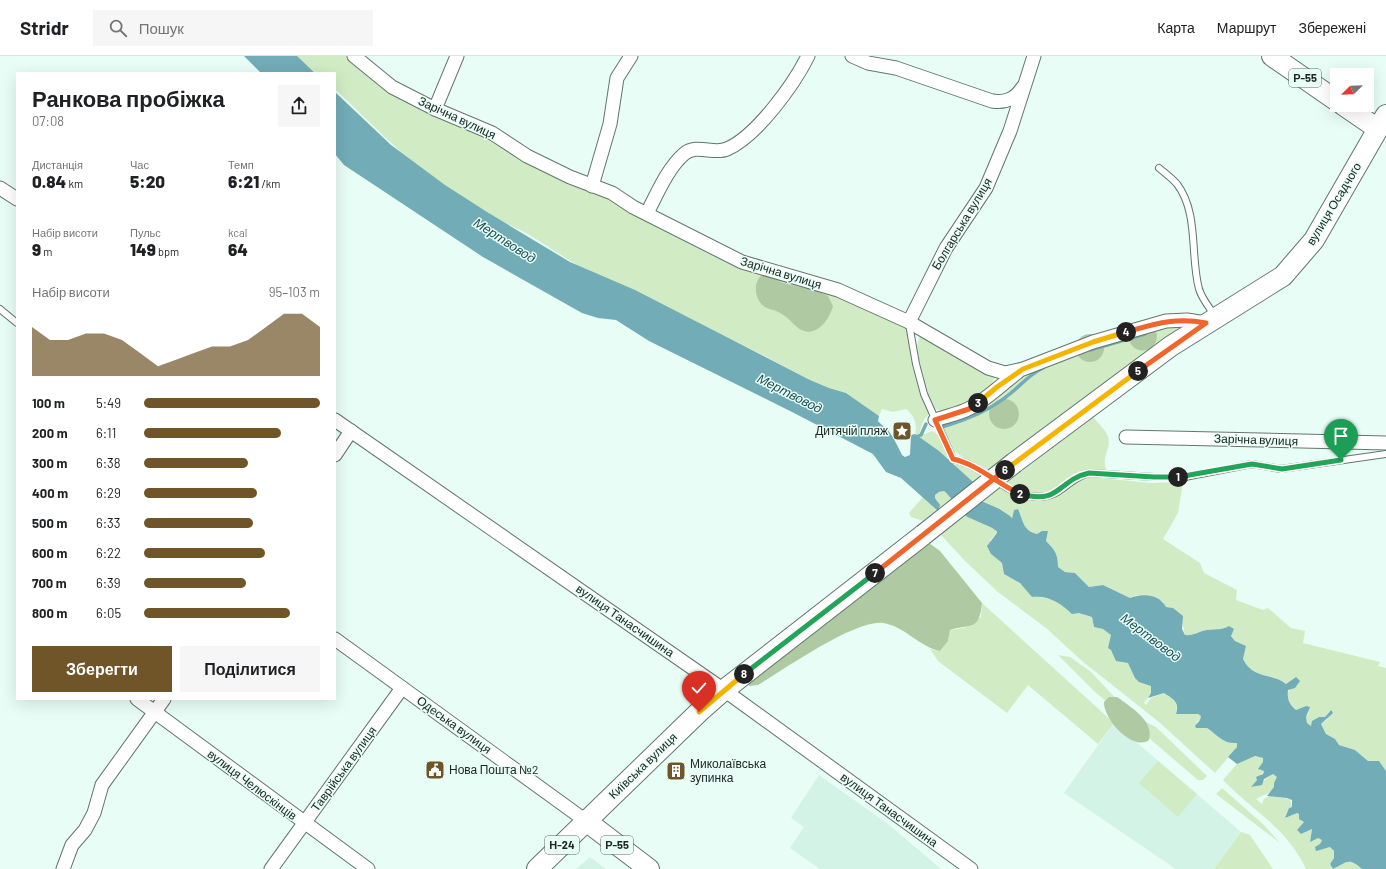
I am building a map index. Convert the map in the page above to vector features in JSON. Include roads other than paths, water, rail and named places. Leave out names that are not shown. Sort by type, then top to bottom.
[{"type":"main road","name":"Р-55","points":[[1272,56],[1330,96]]},
{"type":"main road","points":[[1356,112],[1383,126]]},
{"type":"main road","name":"вулиця Осадчого","points":[[923,535],[1014,463],[1171,346],[1211,320],[1270,286],[1283,276],[1304,254],[1314,240],[1383,126]]},
{"type":"main road","name":"Київська вулиця","points":[[537,869],[693,717],[724,690],[923,535]]},
{"type":"main road","name":"Одеська вулиця","points":[[586,821],[649,869]]},
{"type":"street","name":"Зарічна вулиця","points":[[354,56],[392,87],[435,109],[492,133],[527,156],[592,186],[612,193],[647,214],[742,262],[838,290],[909,322],[988,368],[1005,373],[1023,369],[1093,342],[1166,321],[1211,320]]},
{"type":"street","points":[[435,109],[457,56]]},
{"type":"street","points":[[592,186],[610,124],[617,78],[631,56]]},
{"type":"street","points":[[647,214],[668,176],[684,154],[694,149],[715,152],[728,149],[746,136],[777,103],[808,56]]},
{"type":"street","points":[[852,56],[868,63],[896,68],[992,101],[1002,102],[1010,100],[1018,94],[1027,83]]},
{"type":"street","name":"Болгарська вулиця","points":[[909,322],[946,248],[986,188],[1027,83],[1034,56]]},
{"type":"street","points":[[0,188],[16,198]]},
{"type":"street","points":[[935,420],[969,409],[981,402],[997,387],[1023,369]]},
{"type":"street","name":"вулиця Танасчишина","points":[[336,421],[724,690],[971,869]]},
{"type":"street","points":[[336,453],[351,431]]},
{"type":"street","name":"Зарічна вулиця","points":[[1126,436],[1386,444]]},
{"type":"street","name":"Одеська вулиця","points":[[336,640],[586,821]]},
{"type":"street","name":"Таврійська вулиця","points":[[271,869],[402,688]]},
{"type":"street","name":"вулиця Челюскінців","points":[[138,700],[368,869]]},
{"type":"street","points":[[63,869],[72,845],[85,830],[94,813],[102,785],[163,700]]},
{"type":"lane","points":[[1159,168],[1178,185],[1186,202],[1192,226],[1194,262],[1200,290],[1211,320]]},
{"type":"lane","points":[[0,309],[16,322]]},
{"type":"lane","points":[[909,322],[916,364],[924,394],[953,459],[969,465],[1013,491],[1034,498],[1050,496],[1080,475],[1089,473],[1154,477],[1185,477],[1252,464],[1282,469],[1386,454]]},
{"type":"water","points":[[244,56],[297,56],[314,72],[260,72]]},
{"type":"water","points":[[336,93],[391,145],[445,185],[570,262],[635,290],[810,380],[846,393],[879,416],[878,421],[889,431],[902,455],[905,457],[910,455],[911,435],[915,434],[939,451],[973,482],[987,490],[976,505],[981,512],[993,516],[1007,525],[1011,523],[1014,510],[1018,509],[1026,528],[1032,533],[1037,534],[1042,531],[1048,531],[1046,541],[1055,552],[1058,567],[1065,572],[1075,573],[1089,587],[1103,585],[1130,598],[1145,595],[1159,599],[1166,607],[1173,608],[1183,616],[1182,629],[1185,635],[1191,635],[1207,630],[1221,629],[1229,626],[1234,629],[1231,636],[1235,641],[1246,646],[1243,659],[1247,666],[1252,670],[1280,680],[1286,684],[1296,677],[1300,681],[1295,688],[1288,690],[1288,699],[1296,710],[1306,706],[1310,707],[1306,717],[1307,723],[1311,726],[1312,721],[1319,717],[1325,717],[1331,710],[1333,713],[1321,724],[1326,734],[1335,739],[1339,745],[1355,750],[1368,761],[1379,761],[1386,771],[1386,869],[1362,869],[1354,863],[1348,862],[1333,869],[1330,864],[1334,858],[1334,851],[1330,847],[1316,851],[1315,847],[1320,844],[1322,840],[1318,838],[1310,842],[1312,829],[1301,834],[1297,830],[1304,822],[1299,819],[1299,814],[1297,813],[1285,818],[1289,808],[1292,807],[1292,800],[1267,796],[1274,787],[1277,777],[1273,774],[1264,779],[1262,785],[1251,787],[1257,780],[1256,777],[1263,774],[1264,771],[1258,769],[1263,762],[1263,758],[1255,756],[1237,764],[1228,757],[1237,747],[1237,743],[1224,741],[1207,728],[1196,728],[1195,726],[1200,720],[1201,716],[1198,714],[1176,714],[1177,706],[1175,701],[1164,693],[1148,698],[1151,693],[1151,686],[1139,682],[1135,678],[1128,663],[1116,661],[1111,650],[1108,648],[1111,635],[1103,629],[1094,627],[1092,617],[1079,613],[1072,614],[1059,603],[1043,597],[1032,597],[1020,583],[1004,574],[1002,563],[991,554],[987,546],[997,533],[998,525],[995,521],[987,517],[962,511],[944,491],[935,495],[935,498],[940,505],[938,511],[901,478],[886,472],[873,454],[649,341],[616,320],[598,318],[582,313],[483,257],[344,165],[336,155]]},
{"type":"waterway","points":[[1090,350],[1145,334]]},
{"type":"waterway","points":[[942,427],[961,421],[987,409],[1003,399],[1030,376],[1043,368]]},
{"type":"waterway","points":[[916,437],[921,435],[926,424]]},
{"type":"waterway","name":"Мертвовод","points":[[972,508],[995,518],[1004,524],[1017,546]]},
{"type":"place","name":"Дитячій пляж","points":[[902,431]]},
{"type":"place","name":"Нова Пошта №2","points":[[435,770]]},
{"type":"place","name":"Миколаївська зупинка","points":[[676,771]]}]
